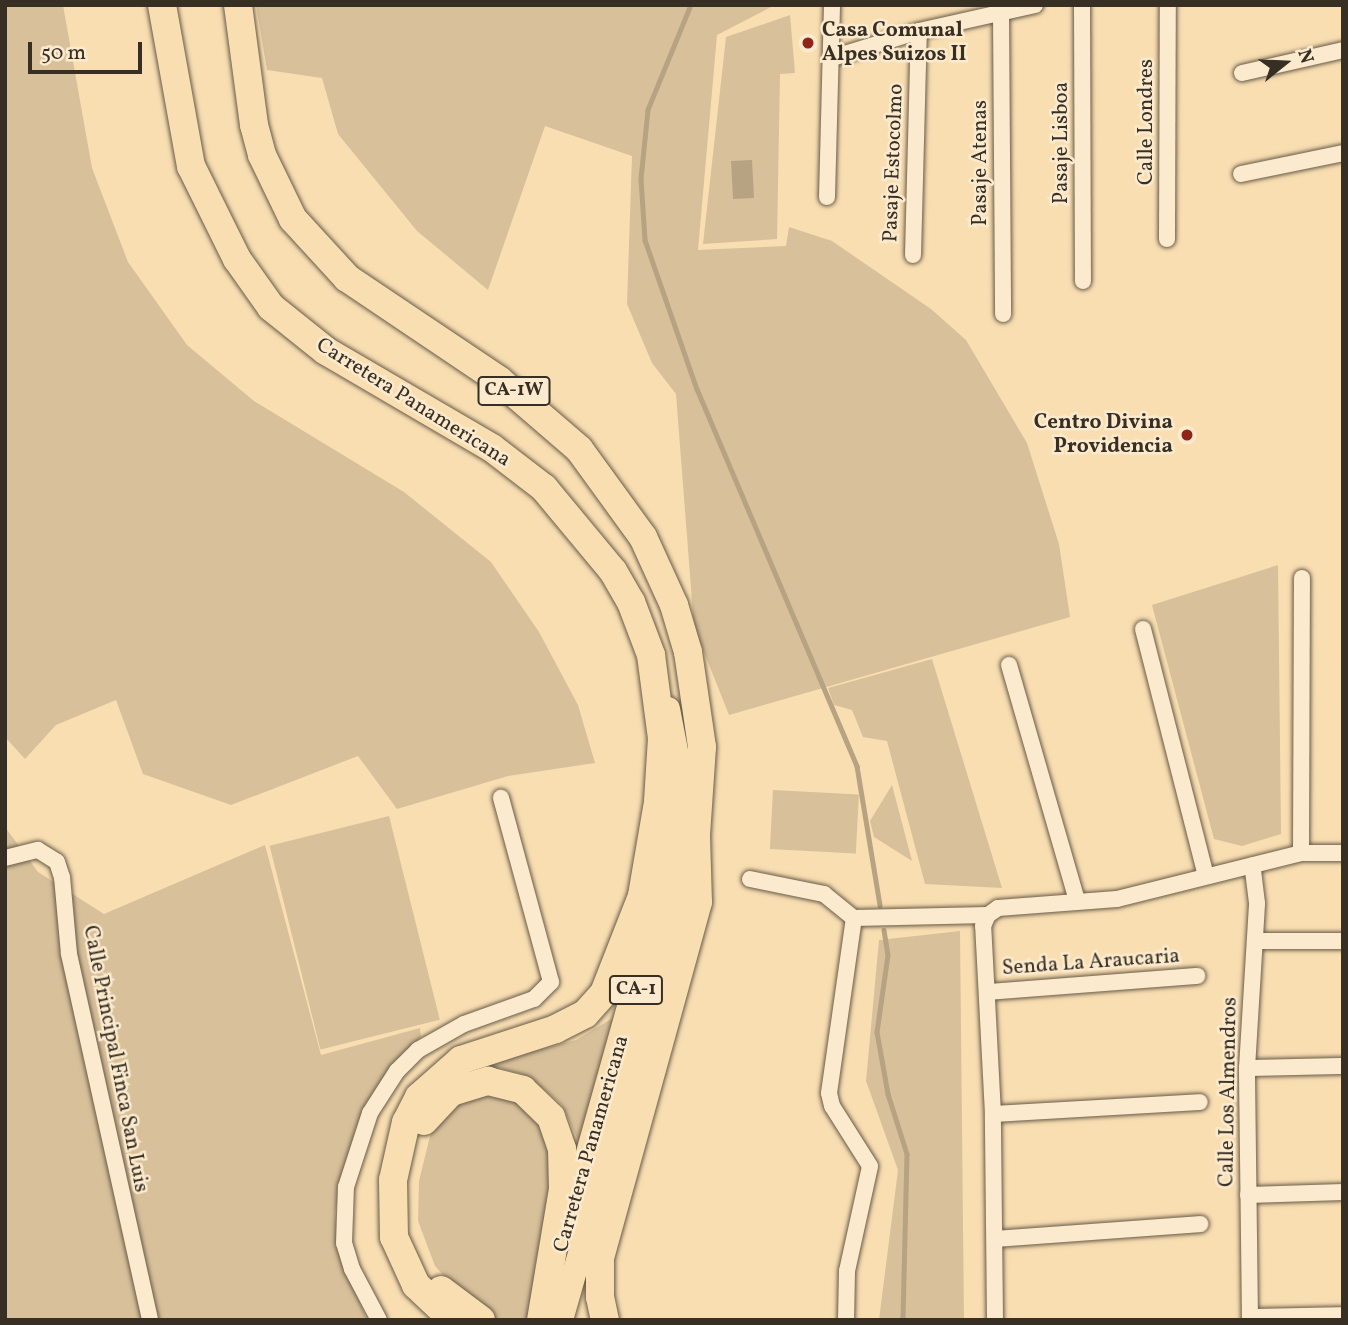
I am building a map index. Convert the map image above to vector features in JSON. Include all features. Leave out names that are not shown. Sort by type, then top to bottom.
[{"type":"highway","name":"Carretera Panamericana","points":[[162,5],[191,166],[237,259],[271,307],[326,351],[492,448],[544,488],[613,571],[631,602],[651,655]]},
{"type":"highway","name":"Carretera Panamericana","points":[[238,5],[262,155],[306,237],[367,294],[536,407],[579,449],[643,537],[674,605],[695,684],[703,768],[696,836]]},
{"type":"highway","points":[[453,1320],[416,1285],[394,1237],[393,1180],[406,1122],[419,1097],[461,1060],[556,1029],[585,1014],[604,993],[642,896],[658,802],[662,738],[651,655]]},
{"type":"highway","points":[[605,1320],[600,1259],[698,902],[696,836]]},
{"type":"highway","points":[[481,1320],[441,1290],[420,1261],[408,1226],[407,1188],[419,1129],[432,1110],[452,1092],[488,1081],[523,1090],[539,1102],[555,1124],[562,1149],[563,1189],[541,1320]]},
{"type":"main road","name":"Carretera Panamericana","points":[[541,1320],[656,920],[677,824],[677,748],[651,655]]},
{"type":"main road","name":"Carretera Panamericana","points":[[561,1320],[689,876],[696,836]]},
{"type":"street","points":[[827,197],[832,5]]},
{"type":"street","points":[[832,58],[970,12],[1001,13],[1035,5]]},
{"type":"street","name":"Pasaje Lisboa","points":[[1082,5],[1083,281]]},
{"type":"street","name":"Calle Londres","points":[[1167,239],[1168,5]]},
{"type":"street","name":"Pasaje Atenas","points":[[1001,13],[1003,314]]},
{"type":"street","name":"Pasaje Estocolmo","points":[[913,255],[919,31]]},
{"type":"street","points":[[1242,73],[1343,50]]},
{"type":"street","points":[[1241,174],[1343,153]]},
{"type":"street","points":[[1301,853],[1302,578]]},
{"type":"street","points":[[1143,629],[1206,876]]},
{"type":"street","points":[[1009,665],[1077,901]]},
{"type":"street","points":[[379,1320],[352,1269],[344,1243],[346,1187],[370,1113],[397,1071],[418,1050],[464,1024],[534,999],[551,982],[501,798]]},
{"type":"street","name":"Calle Principal Finca San Luis","points":[[5,858],[38,850],[57,862],[62,877],[69,954],[150,1320]]},
{"type":"street","points":[[995,1320],[993,1114],[983,926],[988,915],[998,908],[1117,899],[1301,853],[1343,853]]},
{"type":"street","name":"Calle Los Almendros","points":[[1250,1318],[1247,1068],[1255,941],[1252,865]]},
{"type":"street","points":[[750,879],[824,894],[854,918],[988,915]]},
{"type":"street","points":[[845,1320],[847,1271],[870,1166],[832,1107],[829,1093],[854,918]]},
{"type":"street","points":[[1255,941],[1343,941]]},
{"type":"street","name":"Senda La Araucaria","points":[[988,992],[1197,976]]},
{"type":"street","points":[[1247,1068],[1343,1066]]},
{"type":"street","points":[[993,1114],[1200,1102]]},
{"type":"street","points":[[1248,1195],[1343,1192]]},
{"type":"street","points":[[996,1238],[1200,1224]]},
{"type":"street","points":[[1250,1318],[1343,1315]]},
{"type":"shaded area","points":[[5,5],[63,5],[92,168],[128,262],[187,345],[254,401],[404,492],[491,562],[539,632],[578,705],[595,763],[508,776],[397,809],[358,756],[231,805],[143,774],[116,700],[56,725],[25,759],[5,737]]},
{"type":"shaded area","points":[[256,5],[775,5],[717,35],[698,250],[786,246],[789,227],[832,241],[931,309],[966,340],[1027,443],[1059,544],[1070,617],[729,715],[694,627],[676,394],[652,363],[627,304],[632,156],[545,126],[488,290],[417,231],[338,134],[322,78],[267,70]]},
{"type":"shaded area","points":[[790,15],[795,73],[780,74],[777,239],[703,244],[726,37]]},
{"type":"shaded area","points":[[752,160],[754,198],[733,199],[731,161]]},
{"type":"shaded area","points":[[1278,565],[1281,834],[1242,846],[1214,839],[1152,605]]},
{"type":"shaded area","points":[[932,659],[1002,888],[925,884],[887,741],[863,737],[852,710],[834,705],[828,688]]},
{"type":"shaded area","points":[[892,785],[912,861],[874,837],[870,821]]},
{"type":"shaded area","points":[[773,790],[859,795],[856,853],[770,849]]},
{"type":"shaded area","points":[[389,816],[440,1020],[320,1050],[270,846]]},
{"type":"shaded area","points":[[5,827],[38,872],[104,914],[265,845],[321,1055],[420,1028],[421,1037],[387,1075],[356,1129],[341,1177],[335,1213],[338,1248],[367,1320],[5,1320]]},
{"type":"shaded area","points":[[960,931],[964,1320],[879,1320],[898,1170],[866,1081],[879,940]]},
{"type":"shaded area","points":[[613,1018],[579,1142],[562,1105],[545,1090],[525,1075],[501,1068],[485,1070],[481,1065],[576,1040]]},
{"type":"shaded area","points":[[500,1092],[533,1110],[556,1153],[546,1229],[535,1265],[532,1320],[496,1320],[464,1298],[435,1266],[418,1221],[419,1181],[433,1124],[441,1114],[473,1094]]},
{"type":"waterway","points":[[691,5],[648,110],[641,179],[645,240],[697,389],[857,766],[880,905]]},
{"type":"waterway","points":[[884,930],[888,955],[877,1032],[888,1094],[907,1154],[903,1320]]},
{"type":"place","name":"Casa Comunal Alpes Suizos II","points":[[808,43]]},
{"type":"place","name":"Centro Divina Providencia","points":[[1187,435]]}]
